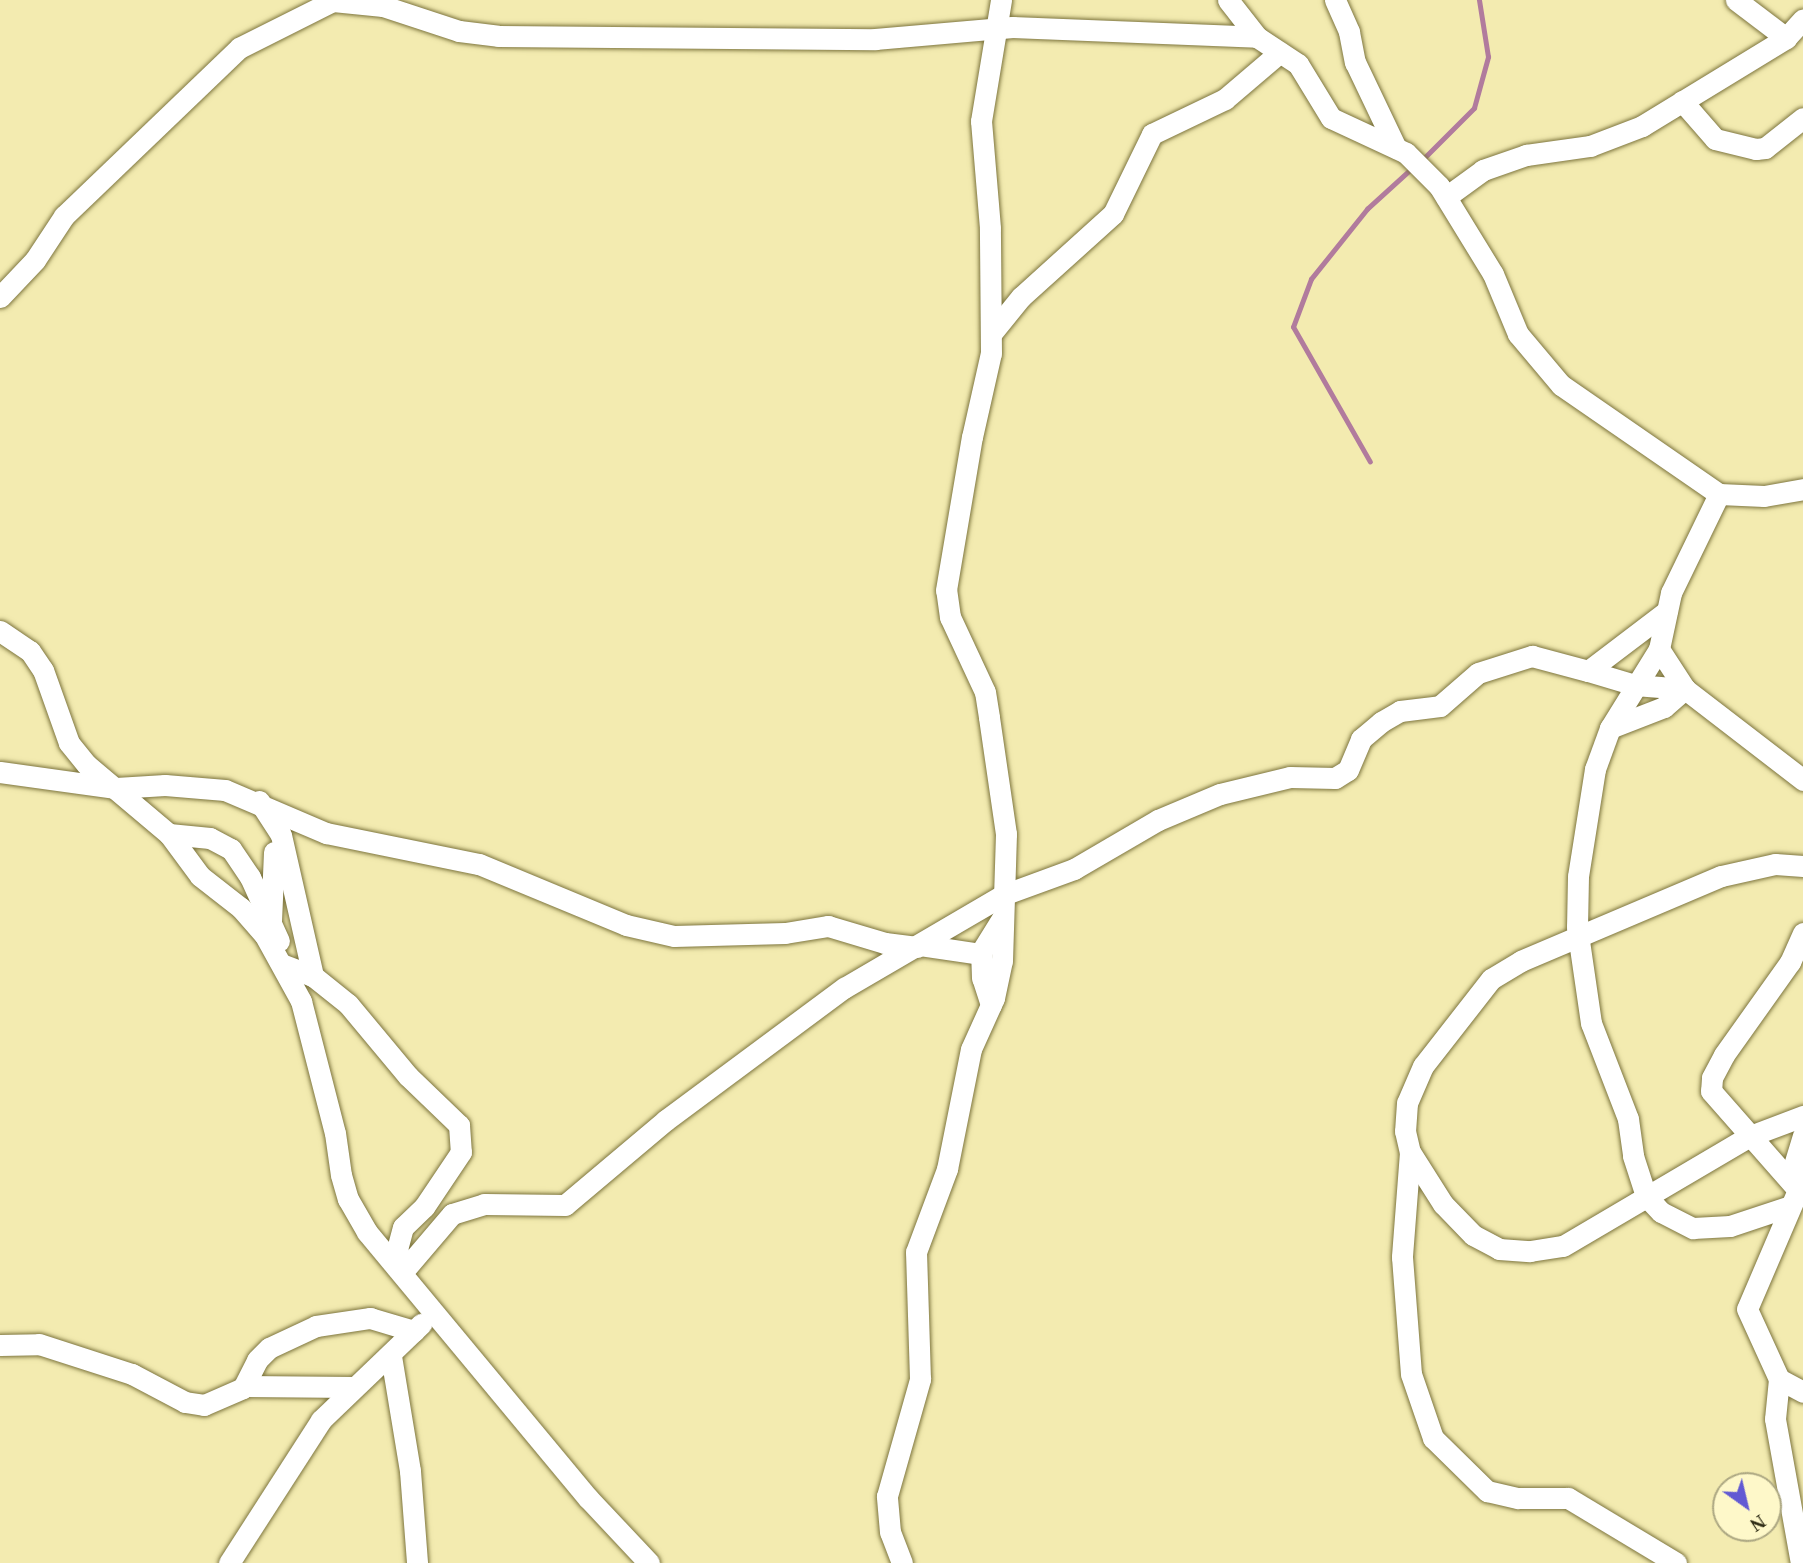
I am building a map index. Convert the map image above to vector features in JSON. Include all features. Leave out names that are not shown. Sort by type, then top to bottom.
[{"type":"street","points":[[902,1563],[890,1532],[887,1496],[920,1379],[916,1252],[947,1169],[971,1049],[991,1005],[1002,961],[1006,834],[985,692],[950,617],[946,590],[972,437],[989,370],[990,228],[981,121],[998,32],[1001,0]]},
{"type":"street","points":[[1228,0],[1257,37],[1280,52],[1307,76],[1331,118],[1396,148],[1424,168],[1480,250],[1518,334],[1534,357],[1583,402],[1718,494],[1764,496],[1803,489]]},
{"type":"street","points":[[1335,0],[1365,86],[1396,148]]},
{"type":"street","points":[[1736,0],[1786,38]]},
{"type":"street","points":[[0,297],[35,260],[64,216],[239,48],[333,1],[383,6],[459,31],[498,36],[756,34],[823,40],[998,32],[1012,27],[1257,37]]},
{"type":"street","points":[[1446,197],[1483,170],[1526,155],[1590,146],[1642,126],[1786,38],[1803,19]]},
{"type":"street","points":[[991,334],[1021,297],[1113,214],[1152,134],[1225,99],[1280,52]]},
{"type":"street","points":[[1682,101],[1715,139],[1756,149],[1765,148],[1803,118]]},
{"type":"street","points":[[1718,494],[1687,555],[1667,611],[1658,649],[1610,727],[1595,769],[1578,876],[1579,939],[1591,1023],[1628,1119],[1633,1156],[1646,1196],[1661,1213],[1693,1228],[1730,1226],[1797,1196]]},
{"type":"street","points":[[1588,671],[1667,611]]},
{"type":"street","points":[[0,631],[30,651],[43,670],[69,743],[116,789],[169,834],[200,876],[249,916],[298,970],[375,1031],[408,1076],[459,1125],[461,1152],[424,1207],[403,1227],[397,1249],[404,1272]]},
{"type":"street","points":[[1658,649],[1685,690],[1803,780]]},
{"type":"street","points":[[404,1272],[452,1214],[484,1204],[565,1205],[597,1175],[745,1060],[844,988],[1003,895],[1074,869],[1158,820],[1220,794],[1290,777],[1335,778],[1348,769],[1361,739],[1381,722],[1400,711],[1440,706],[1478,673],[1532,656],[1635,685],[1685,690]]},
{"type":"street","points":[[1610,727],[1664,707],[1685,690]]},
{"type":"street","points":[[0,772],[116,789],[196,786],[259,802],[327,833],[509,874],[646,930],[708,936],[785,933],[828,926],[885,943],[981,954]]},
{"type":"street","points":[[259,802],[275,824],[300,909],[300,1001],[322,1079],[348,1199],[431,1312],[588,1498],[649,1563]]},
{"type":"street","points":[[271,923],[275,824]]},
{"type":"street","points":[[169,834],[210,838],[231,849],[298,970]]},
{"type":"street","points":[[1676,1563],[1568,1498],[1518,1498],[1487,1491],[1433,1438],[1411,1374],[1402,1257],[1410,1152],[1405,1131],[1407,1103],[1423,1066],[1458,1018],[1491,979],[1521,961],[1579,939],[1721,876],[1775,864],[1803,866]]},
{"type":"street","points":[[991,1005],[982,978],[981,954],[1003,918]]},
{"type":"street","points":[[1797,1196],[1751,1136],[1711,1091],[1712,1077],[1790,962],[1803,933]]},
{"type":"street","points":[[1410,1152],[1443,1204],[1473,1235],[1499,1249],[1530,1251],[1563,1246],[1751,1136],[1803,1116]]},
{"type":"street","points":[[1801,1563],[1776,1419],[1779,1379],[1747,1309],[1797,1196],[1794,1165],[1803,1135]]},
{"type":"street","points":[[229,1563],[321,1420],[391,1356],[431,1312]]},
{"type":"street","points":[[0,1345],[39,1343],[132,1374],[194,1404],[223,1400],[244,1385],[257,1360],[269,1348],[316,1326],[370,1318],[414,1331]]},
{"type":"street","points":[[391,1356],[410,1471],[417,1563]]},
{"type":"street","points":[[1779,1379],[1803,1392]]},
{"type":"street","points":[[244,1385],[354,1387]]},
{"type":"waterway","points":[[1423,159],[1474,108],[1488,57],[1479,0]]},
{"type":"waterway","points":[[1370,462],[1293,327],[1311,279],[1367,209],[1411,169]]}]
